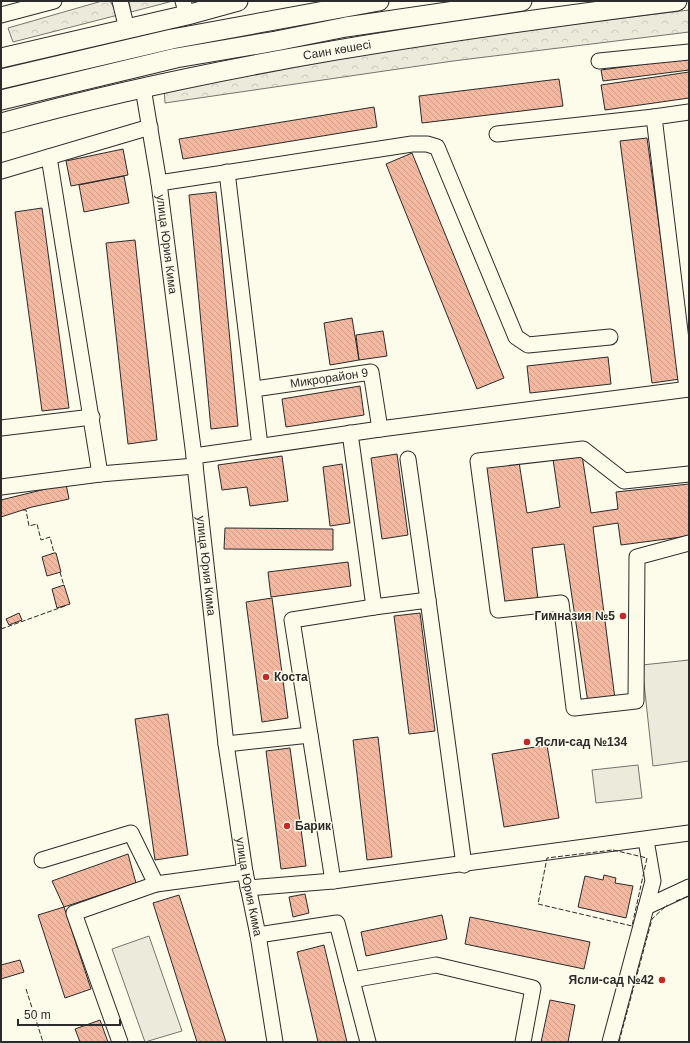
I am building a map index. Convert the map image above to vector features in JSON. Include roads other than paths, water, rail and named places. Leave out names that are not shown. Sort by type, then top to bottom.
[{"type":"main road","points":[[1,58],[134,27],[185,8],[238,1]]},
{"type":"main road","points":[[1,79],[172,39],[256,22],[379,1]]},
{"type":"main road","name":"Саин көшесі","points":[[1,100],[176,58],[276,41],[346,27],[522,1]]},
{"type":"main road","name":"Саин көшесі","points":[[1,123],[177,80],[308,54],[494,24],[677,1]]},
{"type":"main road","points":[[134,27],[256,22]]},
{"type":"main road","points":[[177,80],[276,41]]},
{"type":"street","points":[[1,15],[54,1]]},
{"type":"street","points":[[120,1],[134,27]]},
{"type":"street","points":[[599,61],[689,52]]},
{"type":"street","name":"улица Юрия Кима","points":[[143,88],[159,183],[194,461],[226,744],[245,872],[258,935],[275,1042]]},
{"type":"street","points":[[497,134],[689,112]]},
{"type":"street","points":[[1,487],[194,461],[260,446],[688,389],[654,116]]},
{"type":"street","points":[[1,171],[150,127]]},
{"type":"street","points":[[159,183],[412,144],[427,144],[436,147],[516,337],[528,345],[610,337]]},
{"type":"street","points":[[49,157],[100,474]]},
{"type":"street","points":[[227,172],[260,446]]},
{"type":"street","name":"Микрорайон 9","points":[[254,389],[371,372],[380,429]]},
{"type":"street","points":[[2,423],[92,417]]},
{"type":"street","points":[[350,434],[374,607]]},
{"type":"street","points":[[689,474],[624,481],[583,449],[478,461],[498,610],[560,603],[574,708],[636,701],[637,557],[689,543]]},
{"type":"street","points":[[408,459],[464,864]]},
{"type":"street","points":[[333,881],[292,620],[428,600]]},
{"type":"street","points":[[226,744],[310,735]]},
{"type":"street","points":[[42,860],[131,833],[156,884]]},
{"type":"street","points":[[248,888],[333,881],[689,834]]},
{"type":"street","points":[[610,1042],[653,881],[646,840]]},
{"type":"street","points":[[120,1042],[74,913],[156,884],[245,872]]},
{"type":"street","points":[[646,907],[689,887]]},
{"type":"street","points":[[258,935],[336,923],[368,1042]]},
{"type":"street","points":[[352,980],[436,965],[533,988],[523,1042]]},
{"type":"place","name":"Гимназия №5","points":[[623,616]]},
{"type":"place","name":"Коста","points":[[266,677]]},
{"type":"place","name":"Ясли-сад №134","points":[[527,742]]},
{"type":"place","name":"Барик","points":[[287,826]]},
{"type":"place","name":"Ясли-сад №42","points":[[662,980]]}]
